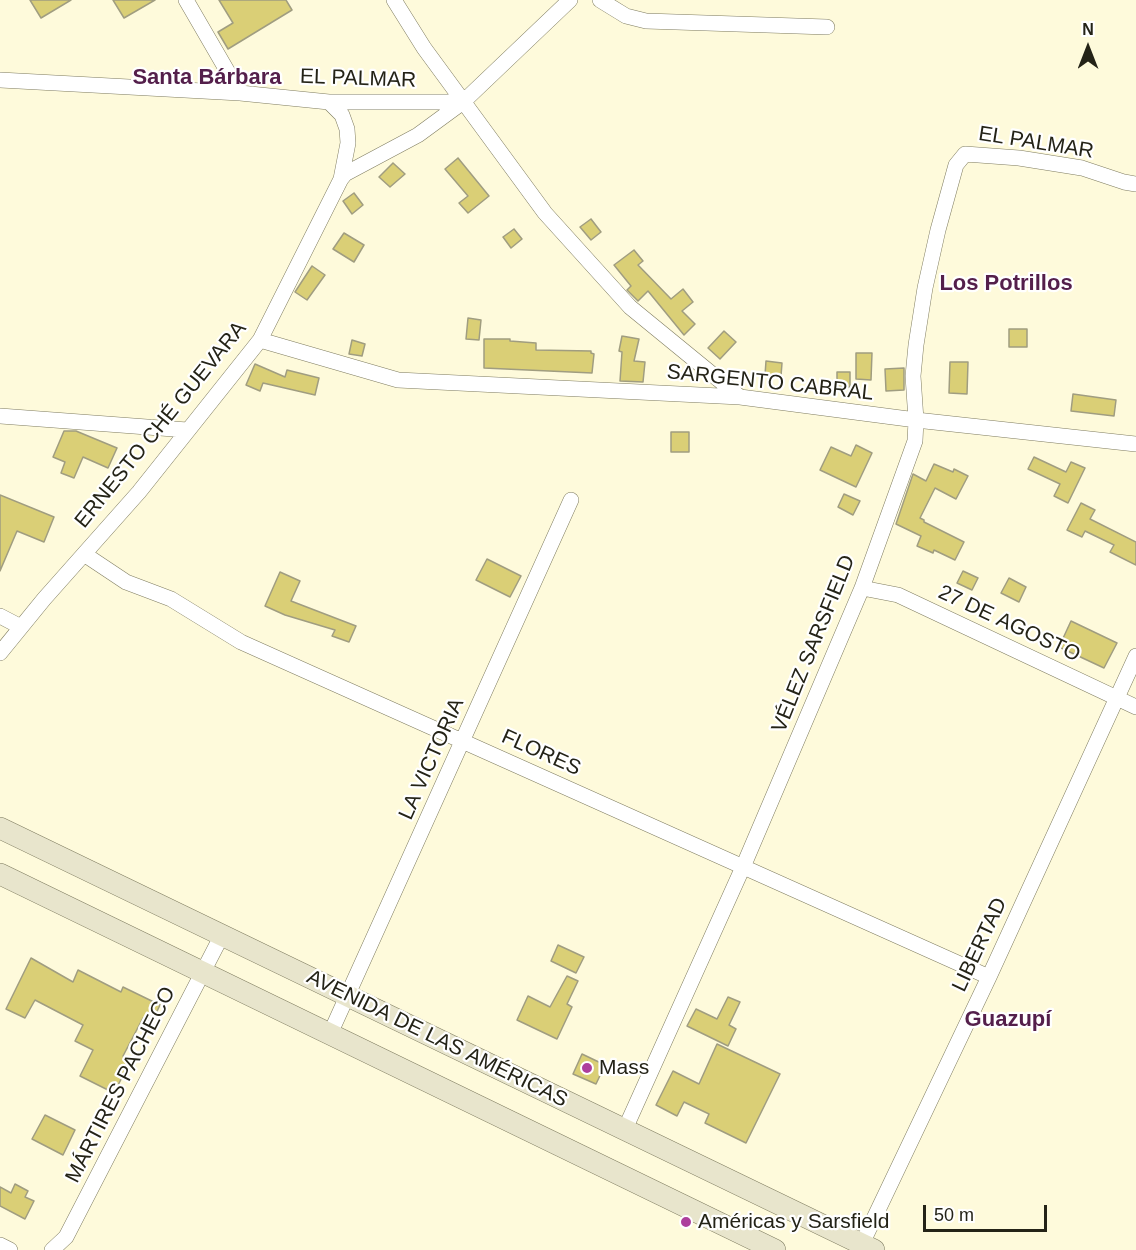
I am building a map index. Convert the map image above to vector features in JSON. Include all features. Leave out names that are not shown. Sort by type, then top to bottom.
[{"type":"main road","name":"AVENIDA DE LAS AMÉRICAS","points":[[0,828],[625,1129],[865,1248]]},
{"type":"main road","name":"AVENIDA DE LAS AMÉRICAS","points":[[0,874],[775,1250]]},
{"type":"street","points":[[186,0],[240,93]]},
{"type":"street","points":[[394,0],[424,48],[545,213],[630,307],[740,397]]},
{"type":"street","points":[[341,179],[345,174],[418,135],[463,102],[570,0]]},
{"type":"street","points":[[600,0],[626,16],[646,21],[827,27]]},
{"type":"street","name":"EL PALMAR","points":[[0,80],[240,93],[329,102],[463,102]]},
{"type":"street","points":[[329,102],[342,115],[347,129],[348,143],[341,179]]},
{"type":"street","name":"EL PALMAR","points":[[965,154],[1019,158],[1082,168],[1136,184]]},
{"type":"street","name":"VÉLEZ SARSFIELD","points":[[625,1129],[743,867],[862,588],[915,441],[913,375],[925,288],[956,165],[965,154]]},
{"type":"street","name":"ERNESTO CHÉ GUEVARA","points":[[0,652],[139,492],[260,340],[341,179]]},
{"type":"street","name":"SARGENTO CABRAL","points":[[260,340],[398,380],[740,397],[916,420],[1136,444]]},
{"type":"street","points":[[0,416],[187,430]]},
{"type":"street","name":"LA VICTORIA","points":[[330,1034],[571,500]]},
{"type":"street","name":"FLORES","points":[[84,554],[126,582],[171,599],[241,642],[989,976]]},
{"type":"street","name":"27 DE AGOSTO","points":[[862,588],[898,594],[1136,707]]},
{"type":"street","points":[[0,616],[21,627]]},
{"type":"street","name":"LIBERTAD","points":[[865,1248],[1136,656]]},
{"type":"street","name":"MÁRTIRES PACHECO","points":[[52,1250],[66,1237],[222,935]]},
{"type":"street","points":[[0,1245],[10,1250]]},
{"type":"building","points":[[30,0],[71,0],[41,18]]},
{"type":"building","points":[[113,0],[155,0],[124,18]]},
{"type":"building","points":[[219,0],[286,0],[292,10],[228,49],[218,32],[233,23]]},
{"type":"building","points":[[458,158],[489,196],[468,213],[459,203],[468,196],[445,169]]},
{"type":"building","points":[[393,163],[405,174],[390,187],[379,177]]},
{"type":"building","points":[[354,193],[363,205],[352,214],[343,201]]},
{"type":"building","points":[[591,219],[601,232],[591,240],[580,227]]},
{"type":"building","points":[[514,229],[522,239],[511,248],[503,237]]},
{"type":"building","points":[[344,233],[364,245],[354,262],[333,249]]},
{"type":"building","points":[[634,250],[643,261],[638,265],[671,299],[683,289],[693,302],[682,311],[695,324],[684,335],[648,291],[638,301],[627,290],[631,286],[614,265]]},
{"type":"building","points":[[312,266],[325,275],[307,300],[295,292]]},
{"type":"building","points":[[468,318],[481,320],[479,340],[466,339]]},
{"type":"building","points":[[1009,329],[1027,329],[1027,347],[1009,347]]},
{"type":"building","points":[[724,331],[736,342],[720,359],[708,348]]},
{"type":"building","points":[[622,336],[639,339],[634,361],[645,362],[643,382],[620,381],[622,352],[619,351]]},
{"type":"building","points":[[484,339],[510,339],[510,341],[536,343],[536,350],[591,351],[594,354],[592,373],[484,368]]},
{"type":"building","points":[[352,340],[365,344],[362,356],[349,354]]},
{"type":"building","points":[[856,353],[872,353],[871,380],[856,379]]},
{"type":"building","points":[[766,361],[782,363],[781,376],[765,375]]},
{"type":"building","points":[[950,362],[968,362],[967,394],[949,393]]},
{"type":"building","points":[[255,364],[285,377],[287,370],[319,378],[315,395],[263,383],[260,391],[246,385]]},
{"type":"building","points":[[904,368],[904,390],[886,391],[885,369]]},
{"type":"building","points":[[837,372],[850,372],[850,387],[837,387]]},
{"type":"building","points":[[1073,394],[1116,400],[1114,416],[1071,411]]},
{"type":"building","points":[[64,431],[76,431],[117,448],[108,468],[83,457],[74,478],[61,473],[65,462],[53,457]]},
{"type":"building","points":[[671,432],[689,432],[689,452],[671,452]]},
{"type":"building","points":[[856,445],[872,453],[856,487],[820,470],[831,447],[851,456]]},
{"type":"building","points":[[1034,457],[1066,472],[1071,462],[1085,468],[1068,503],[1054,496],[1060,484],[1028,469]]},
{"type":"building","points":[[934,464],[953,472],[954,469],[968,476],[956,499],[935,488],[920,518],[964,542],[955,560],[934,550],[933,553],[917,546],[921,536],[896,524],[913,474],[926,481]]},
{"type":"building","points":[[844,494],[860,501],[853,515],[838,507]]},
{"type":"building","points":[[0,495],[54,517],[44,542],[17,531],[0,571]]},
{"type":"building","points":[[1081,503],[1095,510],[1090,519],[1136,542],[1136,565],[1110,552],[1114,545],[1085,531],[1082,537],[1067,530]]},
{"type":"building","points":[[487,559],[521,576],[510,597],[476,580]]},
{"type":"building","points":[[963,571],[978,578],[972,590],[957,583]]},
{"type":"building","points":[[280,572],[300,581],[291,601],[356,626],[349,642],[332,636],[335,630],[285,615],[265,606]]},
{"type":"building","points":[[1009,578],[1026,587],[1019,602],[1001,593]]},
{"type":"building","points":[[1071,621],[1117,643],[1104,668],[1059,647]]},
{"type":"building","points":[[558,945],[584,957],[576,973],[551,961]]},
{"type":"building","points":[[31,958],[73,982],[78,970],[121,992],[123,987],[160,1005],[152,1022],[143,1018],[123,1056],[131,1060],[114,1093],[80,1076],[93,1050],[75,1041],[83,1025],[35,1000],[25,1018],[6,1009]]},
{"type":"building","points":[[567,976],[578,981],[567,1004],[572,1007],[557,1039],[517,1020],[528,996],[550,1007]]},
{"type":"building","points":[[728,997],[740,1002],[729,1025],[736,1029],[728,1046],[687,1026],[696,1009],[717,1019]]},
{"type":"building","points":[[717,1044],[780,1074],[746,1143],[705,1123],[709,1114],[684,1102],[677,1116],[656,1105],[673,1071],[699,1084]]},
{"type":"building","points":[[582,1054],[605,1065],[596,1084],[573,1074]]},
{"type":"building","points":[[45,1115],[75,1130],[63,1155],[32,1139]]},
{"type":"building","points":[[15,1184],[28,1191],[25,1197],[34,1201],[25,1219],[0,1206],[0,1187],[11,1193]]},
{"type":"place","name":"Mass","points":[[587,1068]]},
{"type":"place","name":"Américas y Sarsfield","points":[[686,1222]]},
{"type":"district","name":"Santa Bárbara","points":[[207,78]]},
{"type":"district","name":"Los Potrillos","points":[[1006,284]]},
{"type":"district","name":"Guazupí","points":[[1008,1020]]}]
